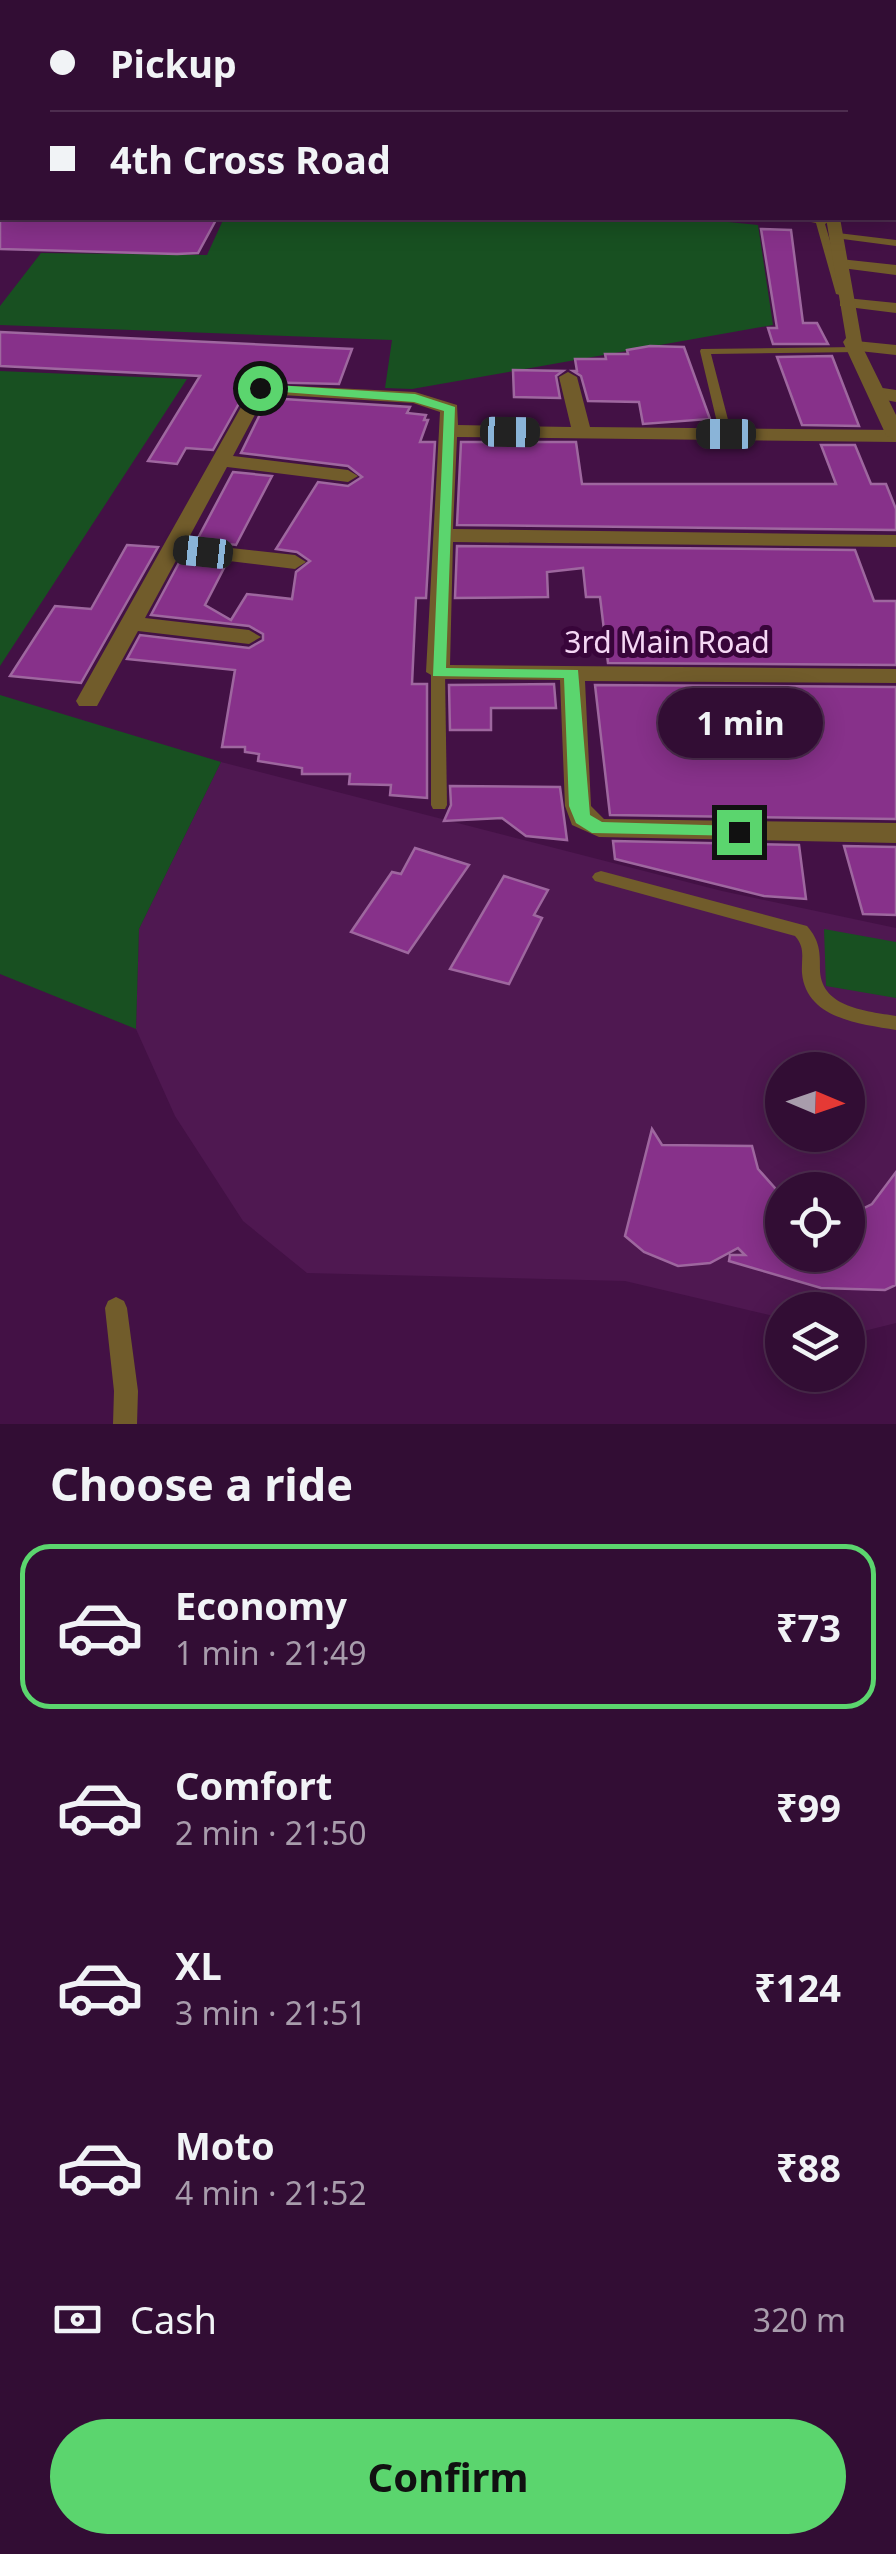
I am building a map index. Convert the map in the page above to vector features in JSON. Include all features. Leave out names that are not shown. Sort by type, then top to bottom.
[{"type":"street","points":[[448,431],[896,435],[886,395],[856,348],[831,224]]},
{"type":"street","points":[[840,264],[896,270]]},
{"type":"street","points":[[846,302],[896,308]]},
{"type":"street","points":[[856,348],[896,350]]},
{"type":"street","points":[[568,377],[582,433]]},
{"type":"street","points":[[88,702],[260,388],[415,398],[450,409],[438,672]]},
{"type":"street","points":[[220,460],[348,476]]},
{"type":"street","points":[[442,535],[896,540]]},
{"type":"street","points":[[172,548],[295,562]]},
{"type":"street","points":[[131,623],[249,638]]},
{"type":"street","name":"3rd Main Road","points":[[438,672],[896,676]]},
{"type":"street","points":[[572,673],[578,806],[582,818],[598,828],[896,832]]},
{"type":"lane","points":[[726,434],[705,351],[856,348],[831,224],[896,243]]},
{"type":"lane","points":[[438,672],[439,805]]},
{"type":"lane","points":[[601,877],[802,931],[814,948],[813,984],[834,1008],[896,1023]]},
{"type":"lane","points":[[116,1308],[126,1391],[125,1424]]},
{"type":"shaded area","points":[[221,762],[722,891],[896,928],[896,1323],[865,1331],[865,1292],[765,1292],[765,1314],[625,1281],[307,1273],[243,1221],[175,1116],[136,1029],[139,929]]},
{"type":"green space","points":[[223,220],[708,220],[758,225],[773,325],[412,389],[385,388],[392,340],[0,325],[0,306],[41,253],[207,255]]},
{"type":"green space","points":[[0,371],[187,379],[0,666]]},
{"type":"green space","points":[[0,695],[221,762],[139,929],[136,1029],[0,974]]},
{"type":"green space","points":[[824,929],[896,942],[896,998],[826,986]]},
{"type":"building","points":[[0,220],[216,220],[198,253],[0,249]]},
{"type":"building","points":[[761,229],[791,230],[803,323],[817,323],[828,344],[773,344],[768,328],[777,328]]},
{"type":"building","points":[[0,332],[352,349],[339,384],[251,382],[213,450],[186,448],[177,464],[148,461],[200,376],[0,366]]},
{"type":"building","points":[[684,347],[710,419],[643,424],[639,402],[588,401],[581,376],[573,371],[577,371],[575,359],[606,359],[605,354],[628,354],[627,350]]},
{"type":"building","points":[[832,356],[859,426],[802,425],[777,357]]},
{"type":"building","points":[[513,370],[563,371],[556,376],[560,398],[514,397]]},
{"type":"building","points":[[268,398],[410,407],[407,413],[426,415],[424,420],[428,420],[420,442],[435,442],[426,598],[416,598],[412,684],[427,684],[427,798],[390,795],[391,785],[349,784],[350,774],[302,774],[302,768],[258,761],[259,754],[245,752],[245,747],[222,747],[235,670],[127,659],[140,635],[249,648],[263,640],[263,634],[249,626],[151,615],[181,559],[226,564],[205,605],[231,620],[247,594],[292,599],[296,572],[310,561],[297,552],[276,549],[318,482],[348,486],[362,477],[348,466],[241,453]]},
{"type":"building","points":[[461,442],[576,442],[582,484],[836,484],[821,445],[855,445],[871,484],[886,484],[896,509],[896,530],[457,525]]},
{"type":"building","points":[[233,472],[272,476],[236,545],[197,540]]},
{"type":"building","points":[[127,545],[158,547],[81,683],[10,676],[55,606],[91,609]]},
{"type":"building","points":[[457,546],[855,550],[874,601],[896,601],[896,665],[608,663],[600,597],[586,597],[583,568],[547,572],[548,597],[455,598]]},
{"type":"building","points":[[554,684],[556,708],[491,708],[491,730],[450,730],[449,685]]},
{"type":"building","points":[[595,685],[896,687],[896,819],[610,815]]},
{"type":"building","points":[[450,786],[560,787],[567,840],[526,836],[502,818],[444,821],[451,805]]},
{"type":"building","points":[[613,841],[799,845],[806,899],[764,896],[615,859]]},
{"type":"building","points":[[844,846],[896,847],[896,915],[863,914]]},
{"type":"building","points":[[415,848],[469,865],[408,953],[351,932],[392,872],[401,874]]},
{"type":"building","points":[[504,876],[548,890],[534,915],[542,918],[509,984],[450,969]]},
{"type":"building","points":[[652,1129],[662,1145],[752,1146],[758,1169],[765,1177],[765,1272],[729,1261],[730,1255],[745,1255],[738,1248],[710,1263],[678,1266],[644,1252],[625,1236]]},
{"type":"building","points":[[896,1172],[896,1285],[885,1290],[821,1288],[766,1272],[865,1272],[865,1208]]},
{"type":"route","points":[[260,388],[415,398],[450,409],[438,672],[572,673],[578,806],[582,818],[598,828],[739,832]]}]
